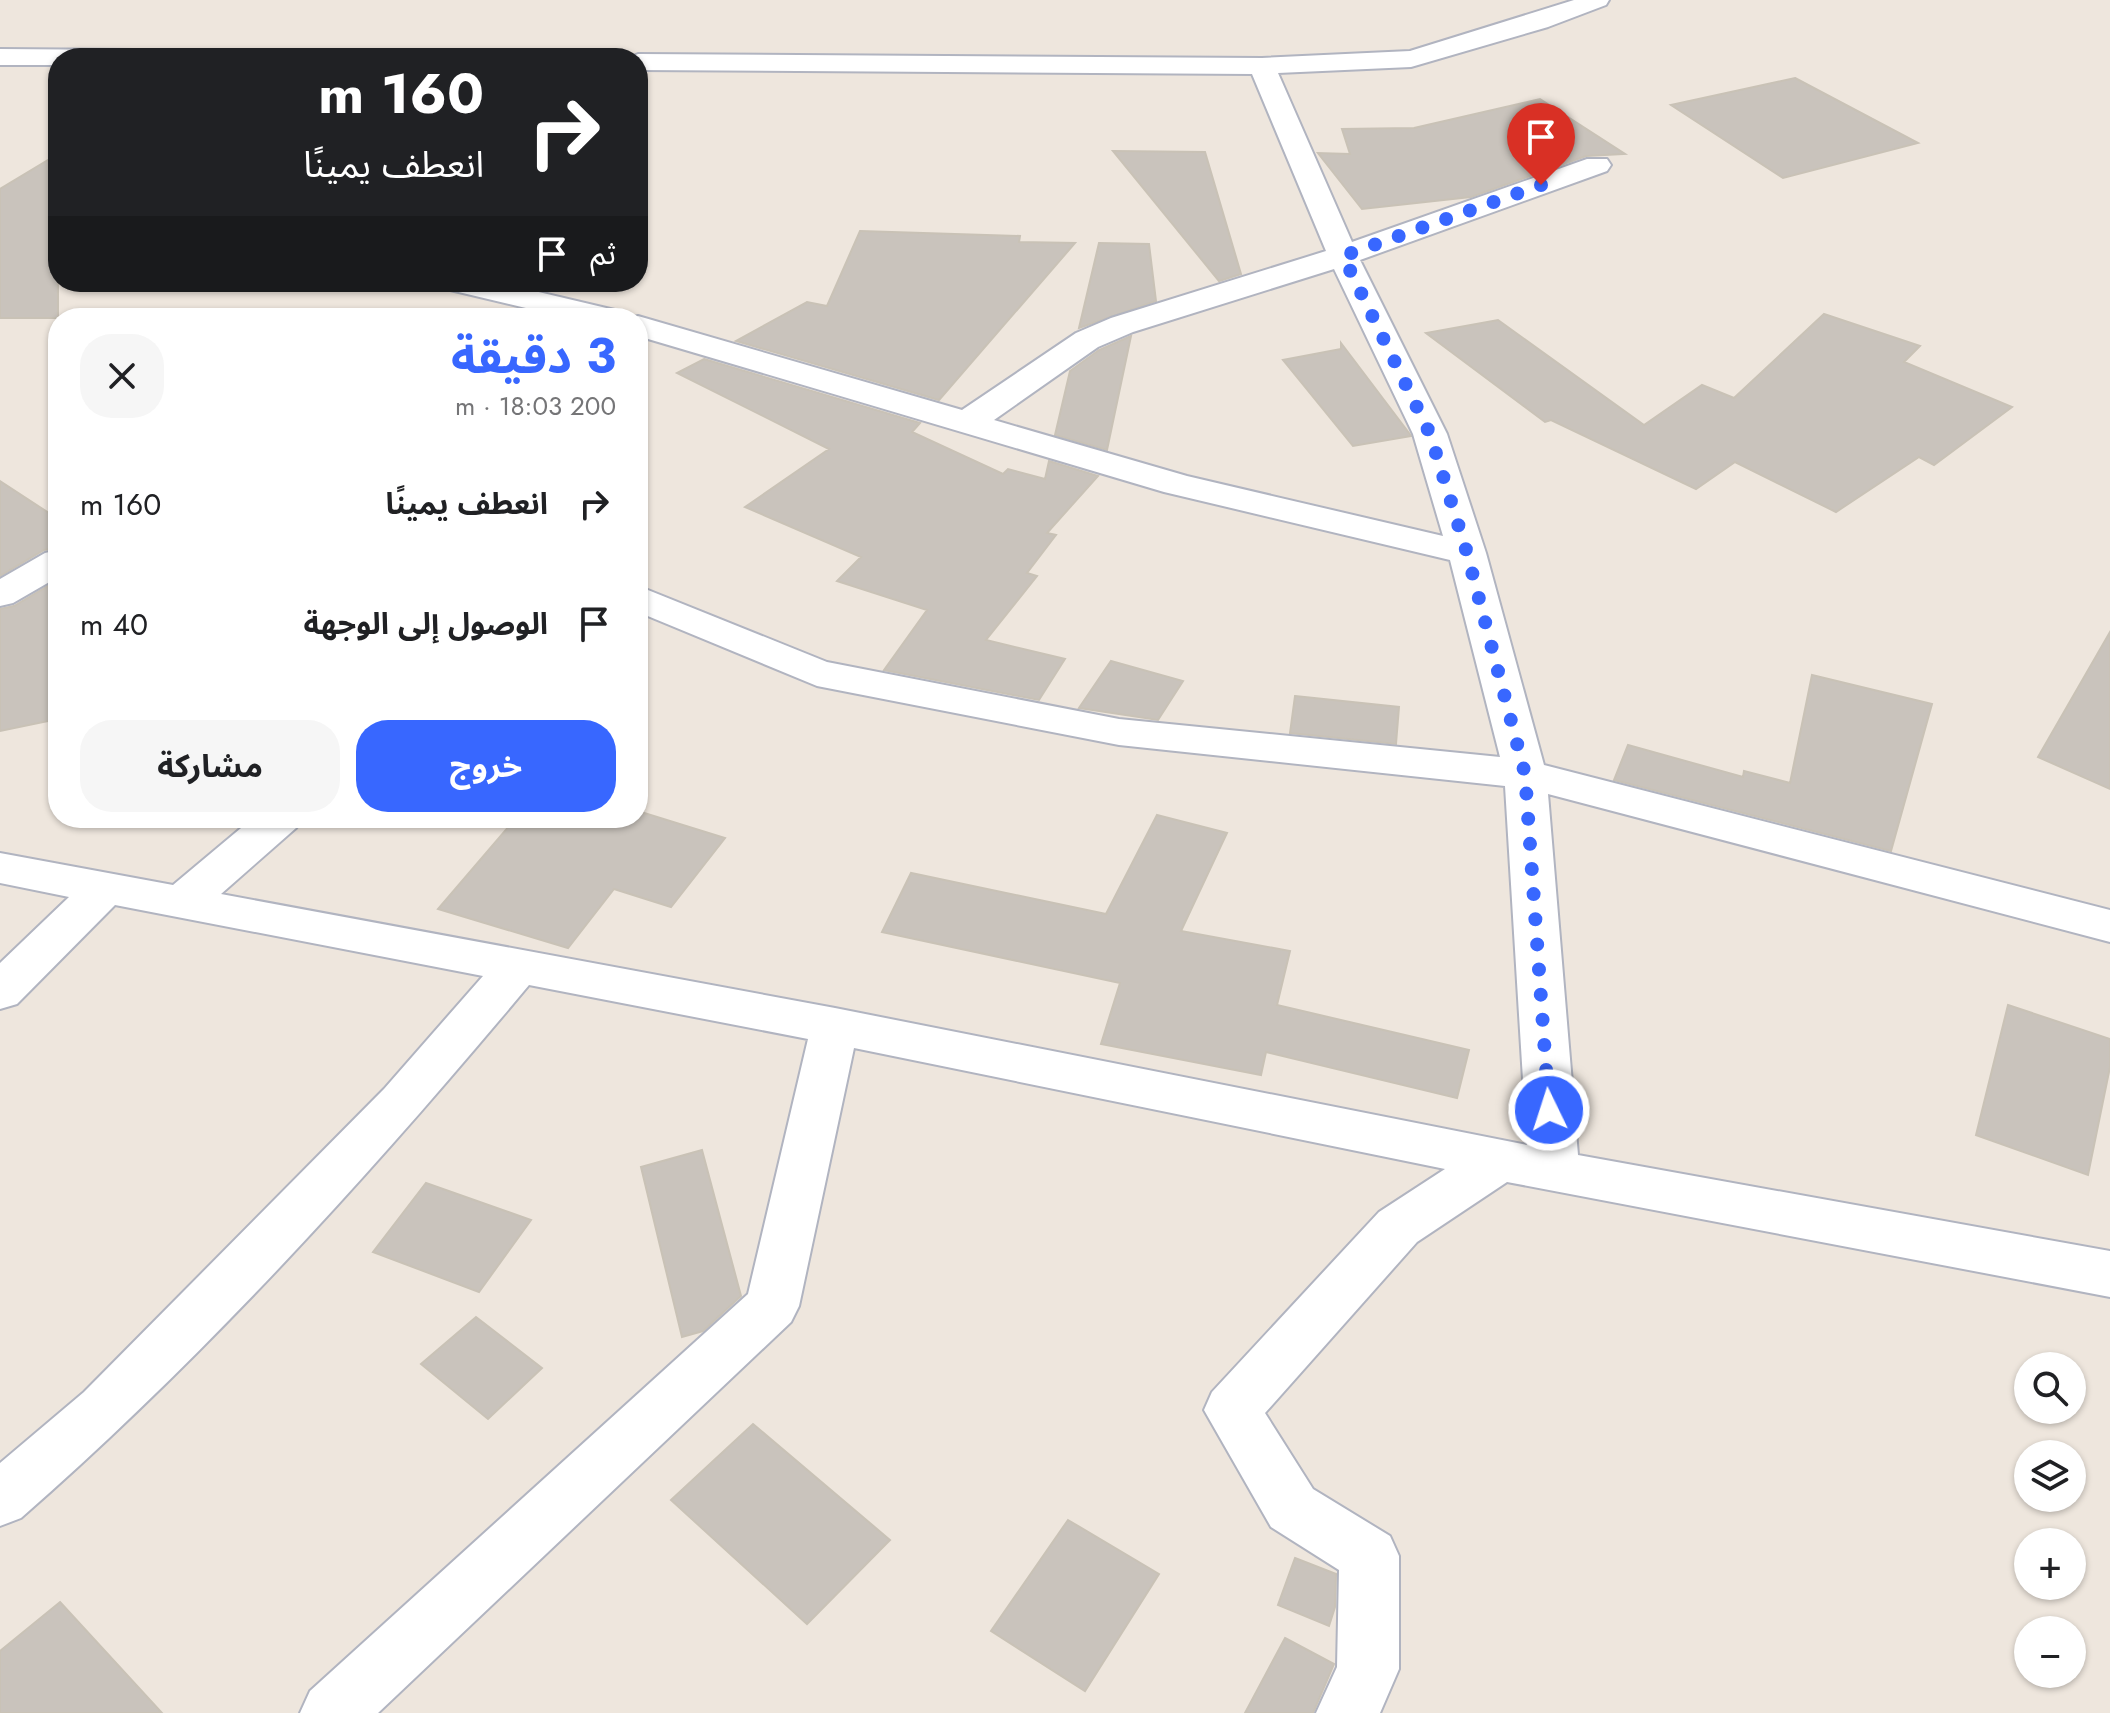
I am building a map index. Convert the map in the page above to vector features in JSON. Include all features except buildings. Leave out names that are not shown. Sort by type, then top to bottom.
[{"type":"street","points":[[648,62],[1262,66],[1411,59],[1539,22],[1597,0]]},
{"type":"street","points":[[0,57],[48,57]]},
{"type":"street","points":[[1262,66],[1343,256],[1430,434],[1467,553],[1525,774],[1554,1171]]},
{"type":"street","points":[[968,422],[1087,340],[1168,308],[1343,256],[1597,165]]},
{"type":"street","points":[[462,297],[488,292]]},
{"type":"street","points":[[506,292],[569,308]]},
{"type":"street","points":[[648,329],[1177,484],[1467,553]]},
{"type":"street","points":[[0,595],[48,567]]},
{"type":"street","points":[[648,602],[832,676],[1119,732],[1525,774],[2110,926]]},
{"type":"street","points":[[180,904],[269,828]]},
{"type":"street","points":[[0,868],[835,1026],[1554,1171],[2110,1274]]},
{"type":"street","points":[[0,992],[104,889]]},
{"type":"street","points":[[0,1499],[104,1410],[402,1103],[518,967]]},
{"type":"street","points":[[332,1713],[772,1306],[835,1026]]},
{"type":"street","points":[[1348,1713],[1368,1669],[1369,1556],[1292,1508],[1232,1410],[1398,1227],[1500,1160]]},
{"type":"route","points":[[1541,185],[1343,256],[1430,434],[1467,553],[1525,774],[1549,1110]]}]
